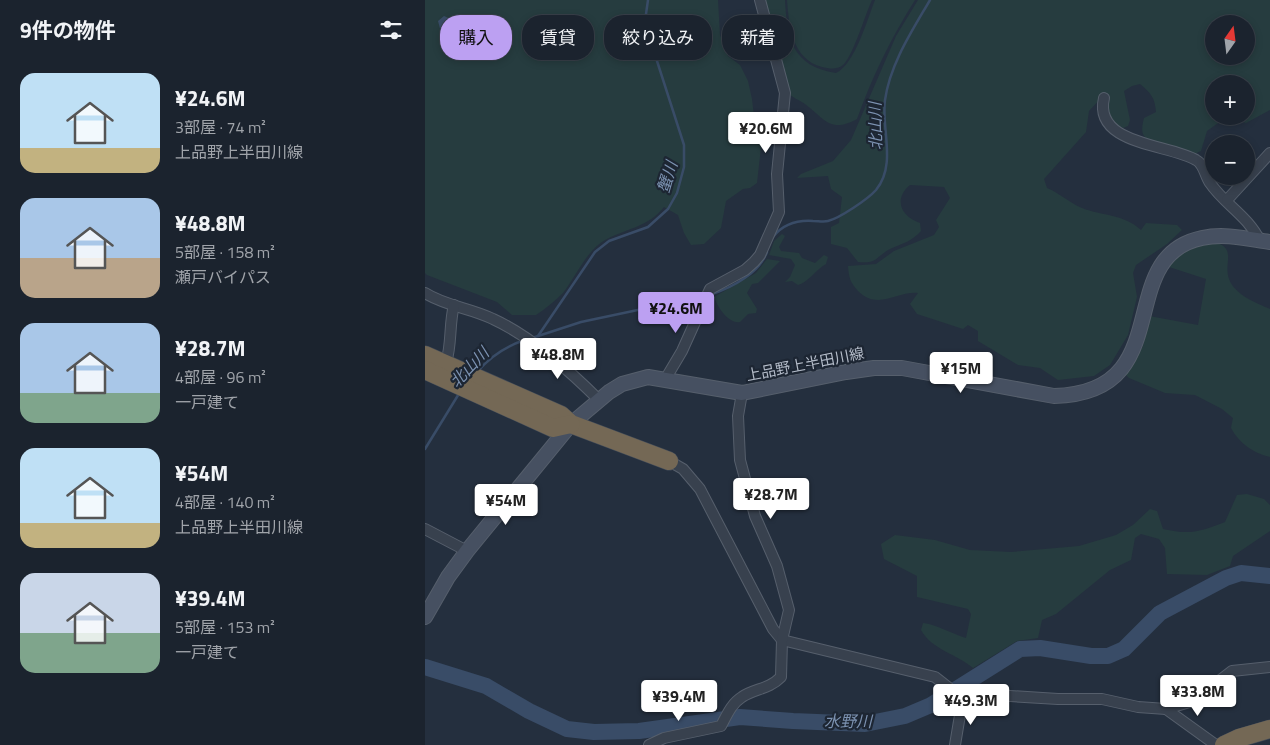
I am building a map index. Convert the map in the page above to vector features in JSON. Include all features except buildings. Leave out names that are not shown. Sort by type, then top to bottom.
[{"type":"highway","points":[[425,355],[446,363],[457,376]]},
{"type":"highway","points":[[425,370],[457,376],[478,386],[561,415],[571,424],[669,461]]},
{"type":"highway","points":[[1224,745],[1239,738],[1270,729]]},
{"type":"street","points":[[666,378],[706,301],[710,288],[745,270],[754,262],[760,255],[779,212],[778,165],[785,93],[764,8],[760,0]]},
{"type":"street","points":[[1104,98],[1102,113],[1109,125],[1148,146],[1196,159],[1209,182],[1254,228],[1265,242]]},
{"type":"street","points":[[1227,200],[1269,158]]},
{"type":"street","name":"上品野上半田川線","points":[[425,617],[448,577],[467,551],[571,424],[599,400],[622,384],[648,377],[666,378],[742,392],[873,368],[903,368],[1053,396],[1089,392],[1113,378],[1128,362],[1135,345],[1154,279],[1162,262],[1175,249],[1191,241],[1215,236],[1265,242]]},
{"type":"street","points":[[425,293],[454,305],[478,312],[519,333],[599,400]]},
{"type":"street","points":[[446,363],[450,352],[450,319],[454,305]]},
{"type":"street","points":[[649,745],[663,738],[721,726],[733,705],[743,696],[773,686],[781,677],[782,640],[789,610],[777,566],[755,516],[740,460],[738,416],[742,392]]},
{"type":"street","points":[[669,461],[683,469],[699,489],[773,629],[782,640],[811,649],[935,677],[949,688],[961,702],[955,745]]},
{"type":"street","points":[[425,529],[467,551]]},
{"type":"street","points":[[961,702],[977,694],[1059,699],[1102,698],[1138,707],[1166,709],[1193,701],[1232,671],[1270,667]]},
{"type":"street","points":[[1166,709],[1216,745]]},
{"type":"green space","points":[[425,0],[718,0],[722,60],[733,60],[740,65],[748,81],[756,133],[761,147],[757,183],[750,188],[743,189],[726,201],[721,228],[704,244],[691,245],[684,233],[678,215],[664,207],[658,214],[644,223],[600,243],[588,256],[563,293],[536,315],[512,315],[497,302],[425,273]]},
{"type":"green space","points":[[763,0],[785,0],[786,15],[769,15]]},
{"type":"green space","points":[[787,0],[872,0],[848,59],[842,66],[837,68],[822,67],[804,57],[794,40],[794,15],[788,15]]},
{"type":"green space","points":[[875,0],[915,0],[883,58],[857,119],[848,123],[834,125],[788,93],[780,60],[794,60],[794,46],[801,57],[810,64],[836,73],[843,68],[855,51]]},
{"type":"green space","points":[[918,0],[1270,0],[1270,110],[1255,118],[1255,75],[1205,75],[1205,125],[1215,125],[1207,131],[1201,151],[1194,154],[1161,147],[1149,141],[1143,135],[1144,118],[1156,112],[1155,103],[1150,93],[1140,84],[1132,86],[1124,91],[1130,120],[1128,126],[1123,128],[1111,119],[1102,97],[1089,111],[1086,132],[1044,179],[1047,188],[1078,206],[1090,211],[1120,218],[1141,230],[1146,223],[1177,225],[1182,230],[1167,244],[1136,265],[1133,273],[1137,297],[1128,335],[1110,365],[1094,376],[1058,380],[1040,368],[1018,365],[978,341],[978,331],[968,325],[963,329],[917,314],[910,304],[918,293],[880,300],[865,297],[858,291],[849,277],[848,266],[876,264],[894,251],[934,235],[939,227],[936,220],[950,198],[944,187],[910,185],[902,196],[901,207],[908,216],[920,223],[921,231],[910,240],[890,249],[873,261],[858,262],[847,248],[831,244],[831,227],[839,223],[842,197],[831,189],[828,176],[797,178],[801,174],[833,161],[851,140],[896,36]]},
{"type":"green space","points":[[782,234],[785,236],[779,247],[781,251],[799,253],[802,258],[815,263],[824,255],[828,257],[826,264],[798,285],[792,281],[785,282],[790,277],[795,265],[791,259],[769,255],[774,241]]},
{"type":"green space","points":[[1213,241],[1221,244],[1227,252],[1229,279],[1236,290],[1246,298],[1270,309],[1270,457],[1252,450],[1242,443],[1231,428],[1233,418],[1222,409],[1195,395],[1165,393],[1129,378],[1125,374],[1143,346],[1149,316],[1198,325],[1206,279],[1166,266],[1177,255]]},
{"type":"green space","points":[[767,259],[780,261],[758,283],[752,284],[747,293],[757,309],[756,313],[748,314],[740,322],[731,320],[720,309],[714,297],[756,273]]},
{"type":"green space","points":[[1247,494],[1264,499],[1270,505],[1270,531],[1233,556],[1230,566],[1207,575],[1167,574],[1165,548],[1159,539],[1141,534],[1135,538],[1131,560],[1110,570],[1056,614],[1042,620],[1038,638],[1017,641],[973,668],[938,647],[921,630],[923,623],[966,638],[971,614],[968,609],[917,597],[917,576],[884,559],[881,544],[895,535],[935,540],[970,550],[1011,552],[1079,546],[1116,535],[1133,525],[1150,509],[1157,511],[1163,529],[1194,532],[1225,522],[1237,495]]},
{"type":"waterway","name":"蟹川","points":[[538,336],[595,252],[609,241],[648,227],[668,209],[677,193],[684,167],[684,145],[648,33],[646,14],[648,0]]},
{"type":"waterway","name":"北山川","points":[[773,237],[781,229],[796,222],[833,219],[853,208],[876,190],[886,169],[887,146],[884,111],[888,87],[903,48],[930,0]]},
{"type":"waterway","name":"北山川","points":[[712,294],[752,273],[767,252]]},
{"type":"waterway","name":"北山川","points":[[532,338],[581,322],[704,296]]},
{"type":"waterway","name":"北山川","points":[[478,371],[499,352],[525,340]]},
{"type":"waterway","name":"北山川","points":[[425,449],[460,392]]},
{"type":"waterway","name":"水野川","points":[[425,667],[486,686],[529,711],[567,729],[594,732],[639,731],[740,717],[865,724],[905,716],[931,705],[1020,649],[1040,648],[1091,656],[1108,656],[1124,649],[1160,613],[1226,578],[1241,573],[1270,576]]}]
